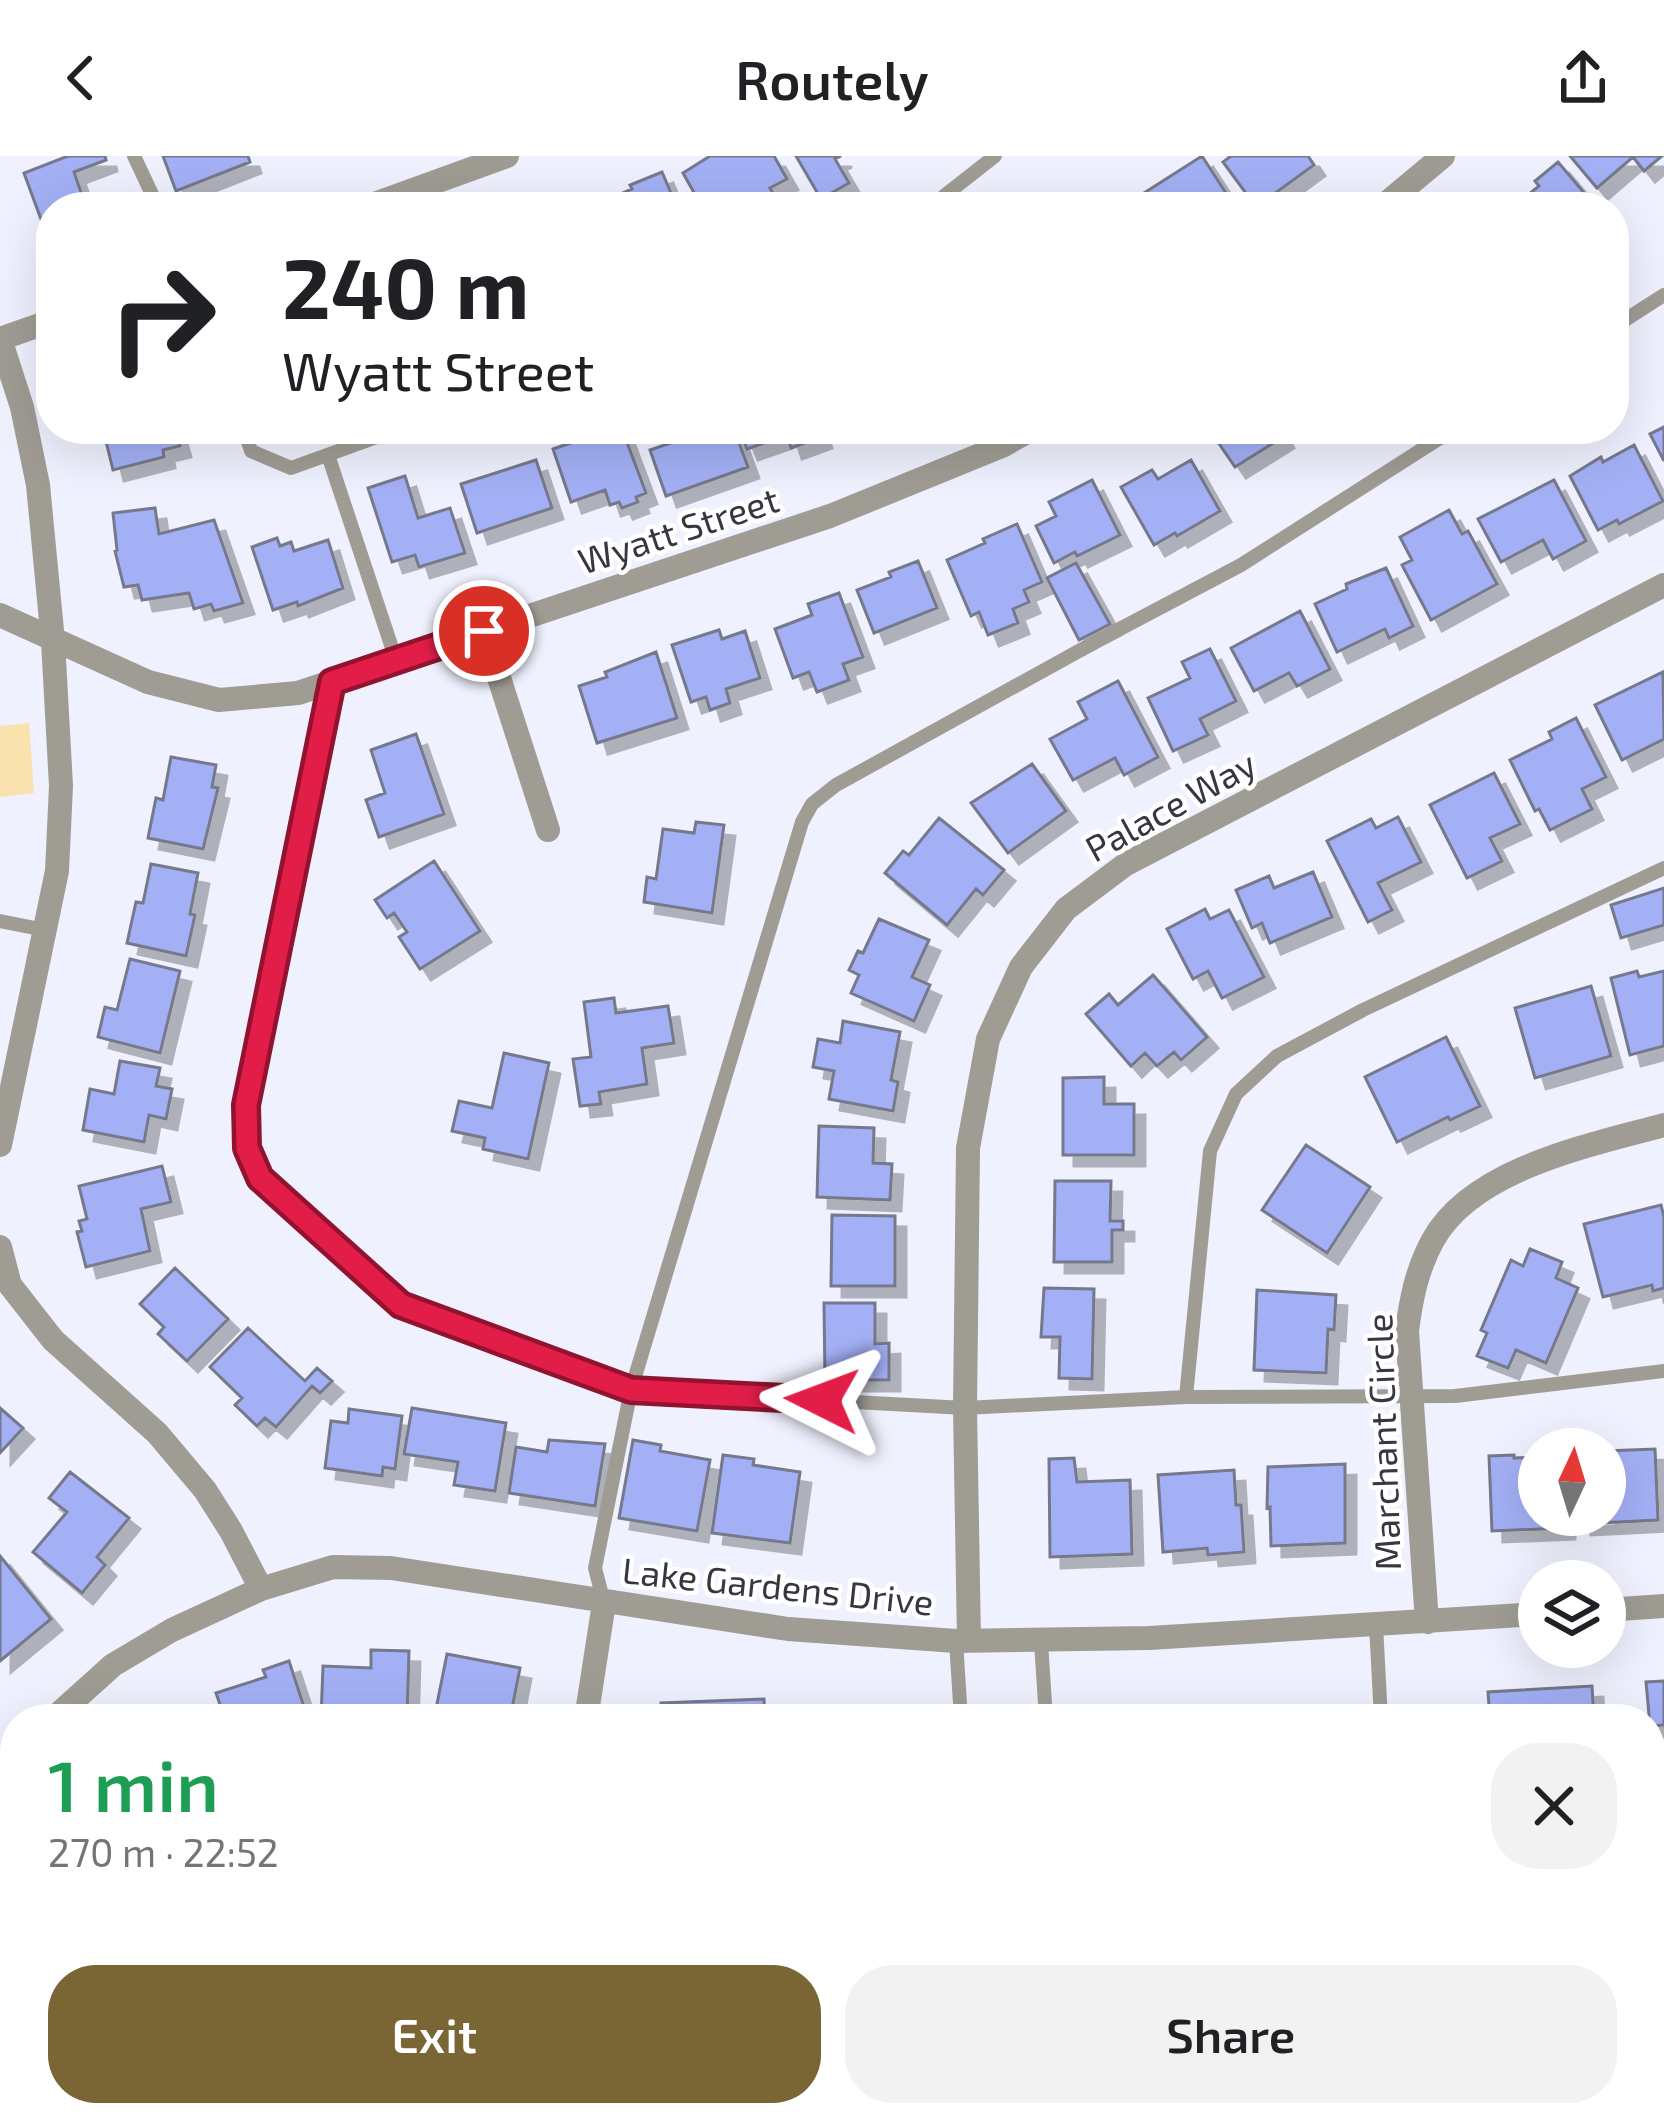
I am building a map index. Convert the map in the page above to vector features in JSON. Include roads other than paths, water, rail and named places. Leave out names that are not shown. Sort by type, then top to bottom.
[{"type":"street","points":[[407,192],[507,156]]},
{"type":"street","points":[[1400,192],[1443,156]]},
{"type":"street","points":[[1,1131],[57,871],[61,786],[38,484],[22,407],[0,339],[36,326]]},
{"type":"street","name":"Wyatt Street","points":[[0,615],[148,682],[219,700],[298,693],[830,516],[1005,444]]},
{"type":"street","name":"Palace Way","points":[[962,1641],[968,1148],[988,1039],[1021,967],[1066,909],[1126,864],[1664,585]]},
{"type":"street","points":[[484,631],[548,830]]},
{"type":"street","name":"Marchant Circle","points":[[1427,1622],[1407,1331],[1413,1289],[1434,1238],[1470,1198],[1510,1174],[1664,1125]]},
{"type":"street","points":[[0,1247],[10,1285],[52,1340],[158,1433],[205,1490],[261,1588]]},
{"type":"street","name":"Lake Gardens Drive","points":[[69,1704],[113,1665],[172,1630],[261,1588],[333,1567],[391,1568],[788,1629],[962,1641],[1150,1638],[1518,1616]]},
{"type":"street","points":[[588,1704],[604,1603]]},
{"type":"street","points":[[1626,1609],[1664,1606]]},
{"type":"lane","points":[[134,156],[151,192]]},
{"type":"lane","points":[[949,192],[995,156]]},
{"type":"lane","points":[[1629,317],[1664,295]]},
{"type":"lane","points":[[249,444],[251,451],[291,468],[358,444]]},
{"type":"lane","points":[[604,1603],[595,1568],[631,1390],[802,822],[812,804],[836,785],[1241,565],[1431,444]]},
{"type":"lane","points":[[328,455],[396,661]]},
{"type":"lane","points":[[332,682],[246,1105],[247,1148],[260,1178],[401,1305],[631,1390],[965,1408],[1186,1397],[1455,1396],[1664,1371]]},
{"type":"lane","points":[[1186,1397],[1210,1151],[1236,1094],[1277,1055],[1664,868]]},
{"type":"lane","points":[[0,921],[45,930]]},
{"type":"lane","points":[[1376,1625],[1380,1704]]},
{"type":"lane","points":[[961,1704],[962,1641]]},
{"type":"lane","points":[[1041,1642],[1045,1704]]}]
